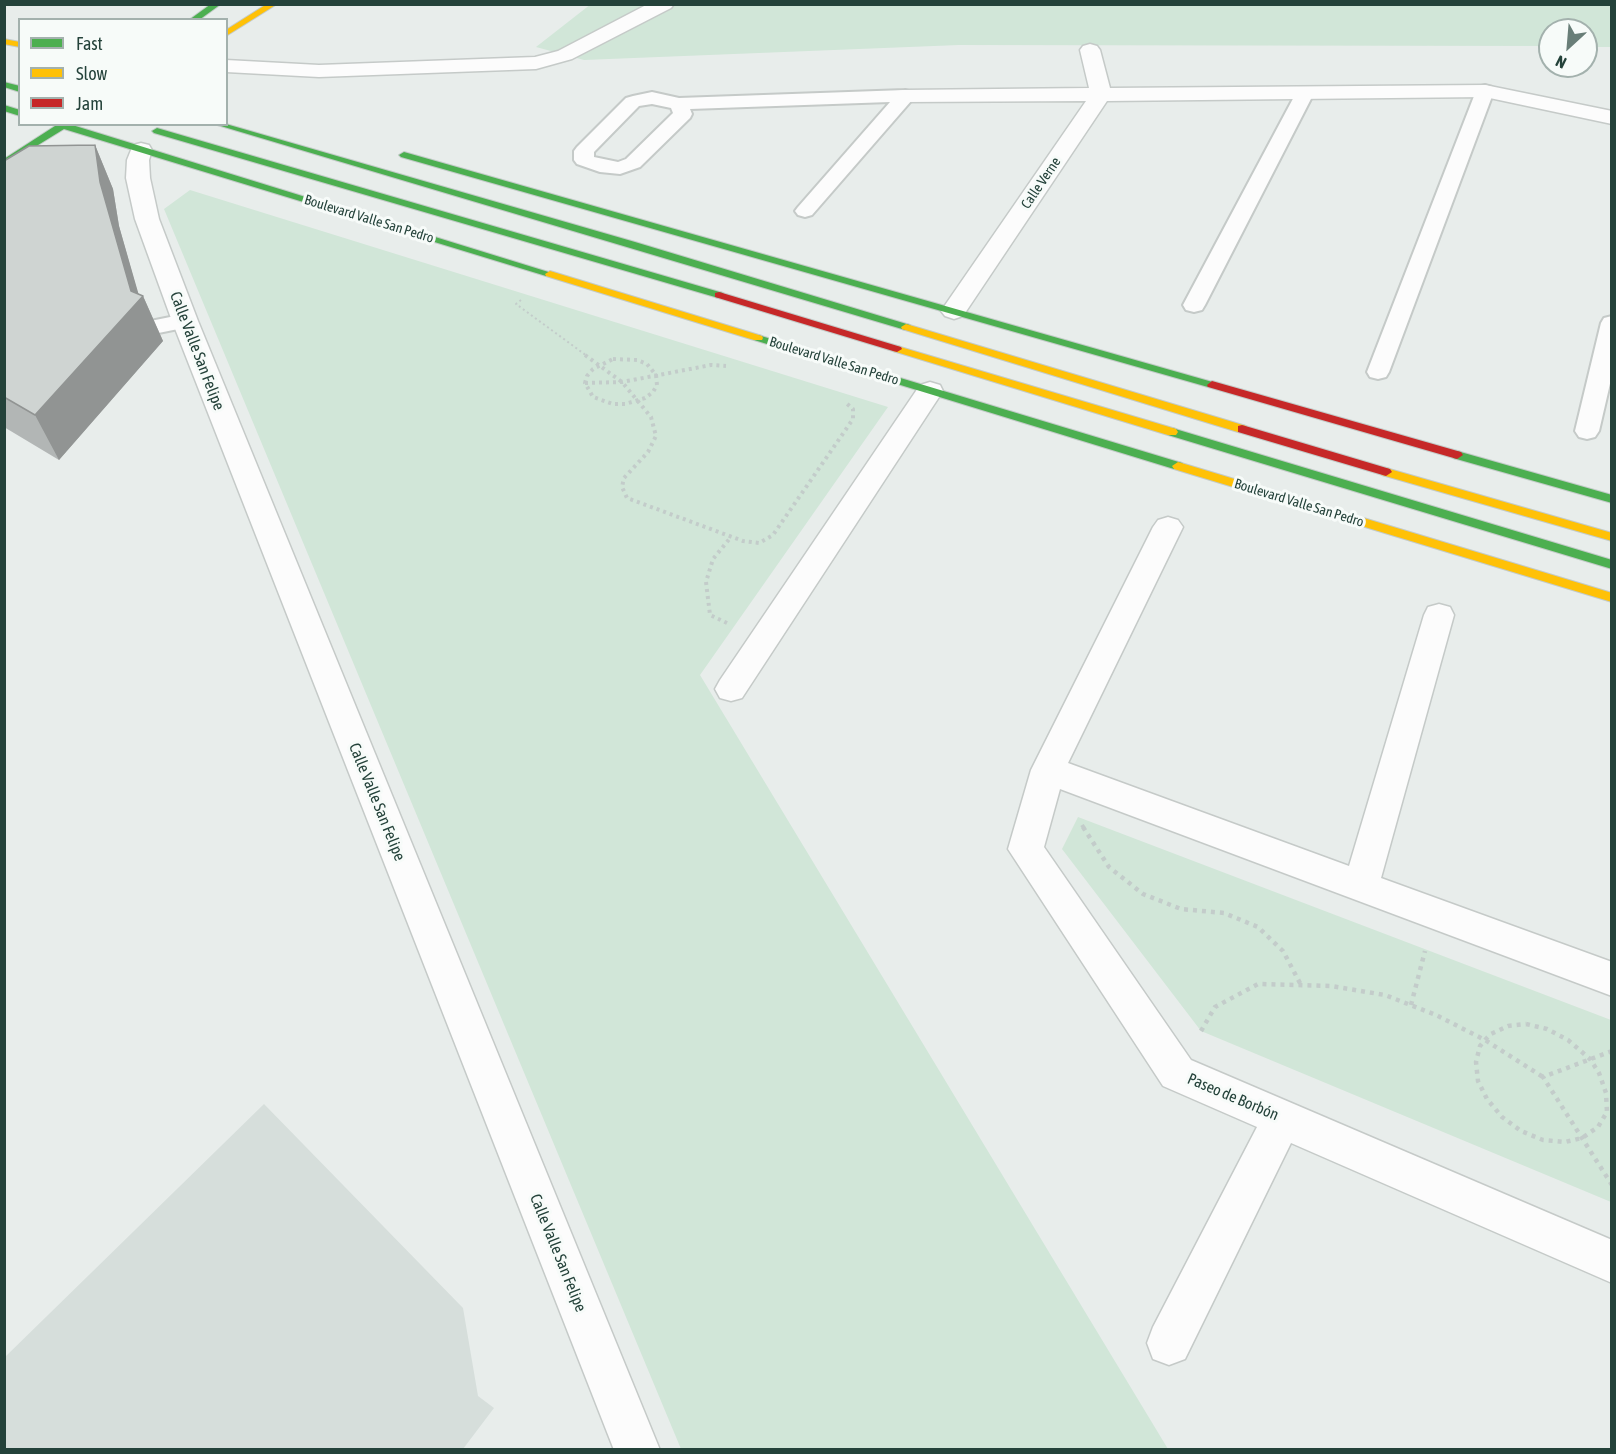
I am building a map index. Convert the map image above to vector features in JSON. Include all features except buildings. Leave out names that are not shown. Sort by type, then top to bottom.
[{"type":"main road","points":[[196,18],[217,4]]},
{"type":"main road","points":[[228,33],[273,4]]},
{"type":"main road","points":[[4,163],[60,126]]},
{"type":"main road","name":"Boulevard Valle San Pedro","points":[[64,126],[101,138],[143,139],[613,263],[1373,510],[1611,598]]},
{"type":"main road","points":[[225,126],[631,244],[1392,455],[1611,499]]},
{"type":"main road","points":[[82,151],[114,129]]},
{"type":"main road","name":"Boulevard Valle San Pedro","points":[[143,139],[592,287],[930,391],[1373,510],[1611,566]]},
{"type":"main road","points":[[393,152],[954,311],[1392,455],[1611,537]]},
{"type":"main road","points":[[592,287],[651,224]]},
{"type":"main road","points":[[1373,510],[1392,455]]},
{"type":"street","points":[[228,66],[319,71],[536,63],[566,55],[664,4]]},
{"type":"street","points":[[1090,50],[1101,94]]},
{"type":"street","points":[[905,96],[1485,91],[1611,118]]},
{"type":"street","name":"Calle Verne","points":[[954,311],[1101,94]]},
{"type":"street","name":"Calle Valle San Felipe","points":[[143,139],[138,160],[138,178],[147,219],[185,321],[637,1449]]},
{"type":"street","points":[[731,689],[930,391]]},
{"type":"street","name":"Paseo de Borbón","points":[[1168,528],[1057,773],[1026,849],[1177,1073],[1611,1262]]},
{"type":"street","points":[[1361,885],[1439,615]]},
{"type":"street","points":[[1057,773],[1611,979]]},
{"type":"street","points":[[1169,1343],[1282,1119]]},
{"type":"lane","points":[[1378,372],[1485,91]]},
{"type":"lane","points":[[1194,305],[1305,93]]},
{"type":"lane","points":[[680,104],[683,114],[633,163],[620,168],[600,166],[584,159],[584,151],[633,102],[652,98],[680,104],[905,96]]},
{"type":"lane","points":[[805,211],[905,96]]},
{"type":"lane","points":[[95,338],[185,321]]},
{"type":"lane","points":[[1587,431],[1611,323]]},
{"type":"path","points":[[549,273],[516,304],[622,382],[651,417],[656,436],[648,452],[624,478],[622,487],[627,498],[731,537],[759,543],[773,535],[853,419],[853,410],[842,400]]},
{"type":"path","points":[[613,359],[637,360],[647,364],[656,375],[657,384],[652,392],[638,401],[625,404],[603,402],[593,397],[585,383],[587,376],[599,365],[613,359]]},
{"type":"path","points":[[585,383],[622,382],[711,365],[730,367]]},
{"type":"path","points":[[731,537],[713,559],[706,582],[710,615],[763,641]]},
{"type":"path","points":[[1057,773],[1078,817],[1109,867],[1143,894],[1181,909],[1224,913],[1258,927],[1283,951],[1301,985]]},
{"type":"path","points":[[1411,1005],[1435,914]]},
{"type":"path","points":[[1177,1073],[1215,1007],[1258,984],[1331,986],[1385,996],[1411,1005],[1485,1040],[1543,1077],[1611,1185]]},
{"type":"path","points":[[1526,1024],[1547,1029],[1568,1040],[1590,1059],[1599,1073],[1606,1093],[1607,1112],[1598,1127],[1582,1138],[1565,1142],[1543,1140],[1521,1131],[1502,1117],[1487,1100],[1478,1081],[1476,1062],[1480,1046],[1491,1034],[1508,1026],[1526,1024]]},
{"type":"path","points":[[1543,1077],[1611,1051]]},
{"type":"shaded area","points":[[264,1104],[463,1308],[478,1396],[494,1408],[463,1449],[5,1449],[5,1357]]},
{"type":"green space","points":[[591,4],[1612,5],[1611,47],[1598,47],[1598,18],[1538,18],[1538,46],[959,45],[584,60],[536,47]]},
{"type":"green space","points":[[190,190],[888,407],[700,675],[1168,1449],[681,1449],[164,209]]},
{"type":"green space","points":[[1078,817],[1611,1020],[1611,1202],[1201,1031],[1062,849]]},
{"type":"traffic: fast","points":[[196,18],[217,4]]},
{"type":"traffic: fast","points":[[4,84],[18,88]]},
{"type":"traffic: fast","points":[[4,108],[18,112]]},
{"type":"traffic: fast","points":[[4,163],[62,126]]},
{"type":"traffic: fast","points":[[64,126],[550,274]]},
{"type":"traffic: fast","points":[[225,126],[906,327]]},
{"type":"traffic: fast","points":[[157,131],[719,295]]},
{"type":"traffic: fast","points":[[404,155],[1212,385]]},
{"type":"traffic: fast","points":[[758,338],[1178,466]]},
{"type":"traffic: fast","points":[[1172,432],[1612,565]]},
{"type":"traffic: fast","points":[[1457,455],[1612,499]]},
{"type":"traffic: slow","points":[[228,33],[273,4]]},
{"type":"traffic: slow","points":[[4,41],[18,44]]},
{"type":"traffic: slow","points":[[550,274],[758,338]]},
{"type":"traffic: slow","points":[[906,327],[1242,429]]},
{"type":"traffic: slow","points":[[897,349],[1172,432]]},
{"type":"traffic: slow","points":[[1178,466],[1612,598]]},
{"type":"traffic: slow","points":[[1386,472],[1612,537]]},
{"type":"traffic: jam","points":[[719,295],[897,349]]},
{"type":"traffic: jam","points":[[1212,385],[1457,455]]},
{"type":"traffic: jam","points":[[1242,429],[1386,472]]}]
